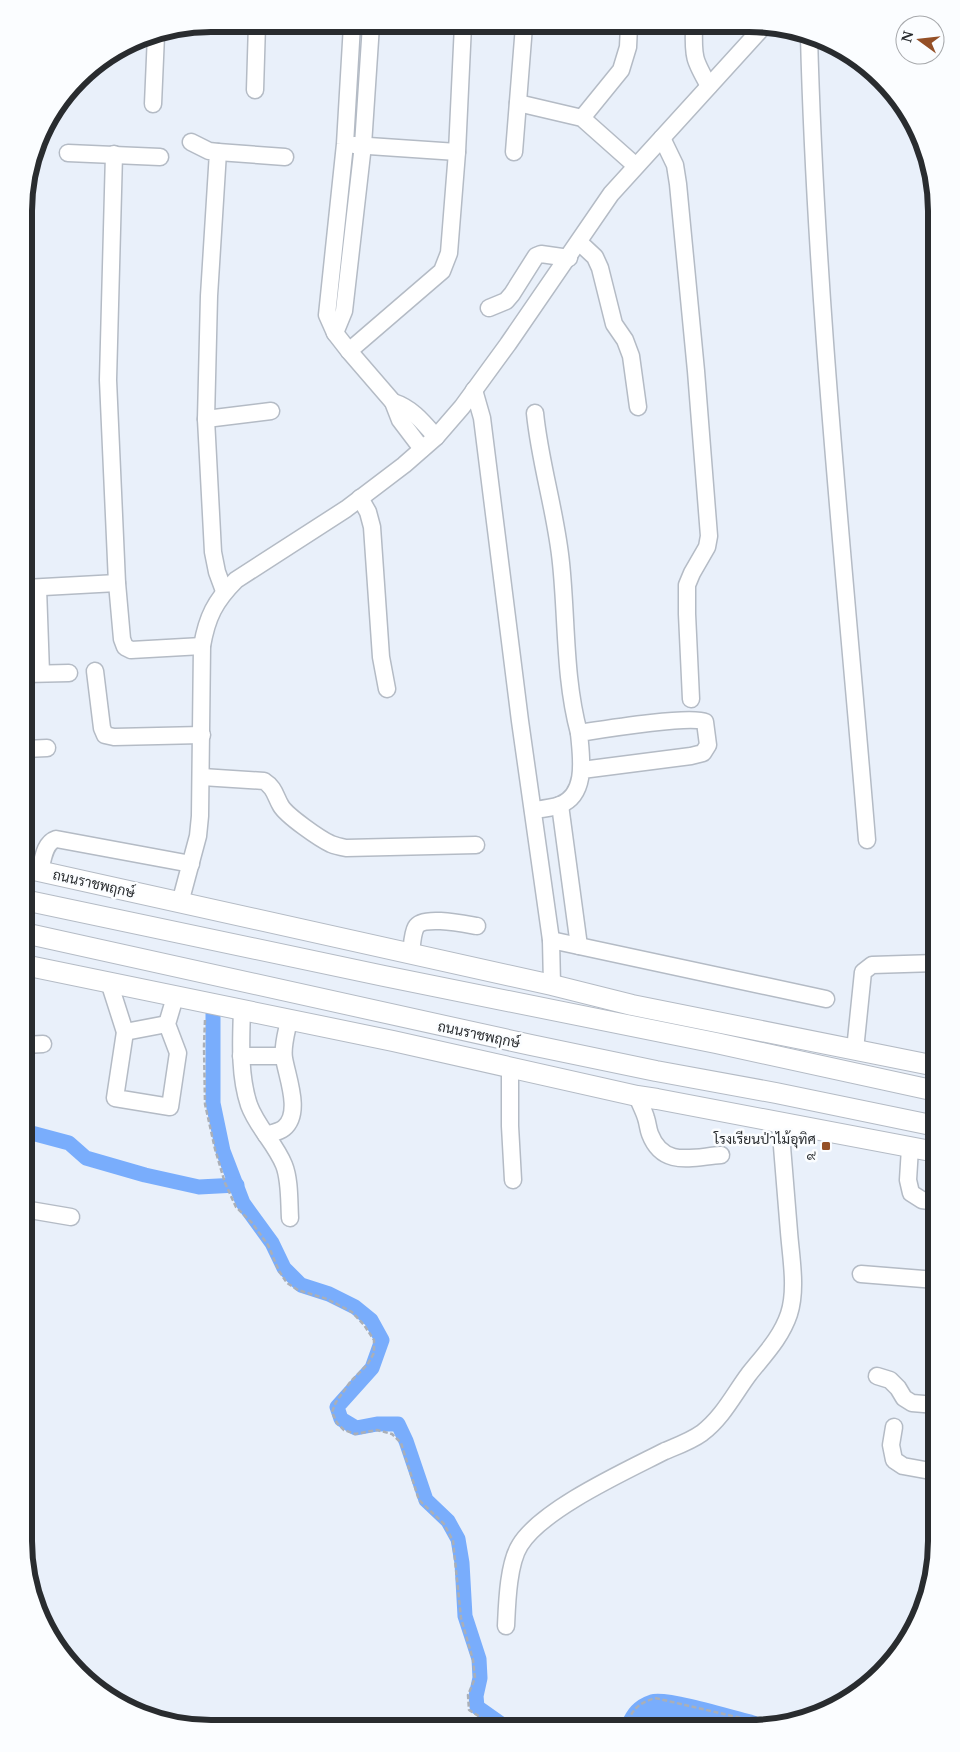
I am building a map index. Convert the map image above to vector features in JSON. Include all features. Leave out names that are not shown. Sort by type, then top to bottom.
[{"type":"main road","name":"ถนนราชพฤกษ์","points":[[32,869],[632,1004]]},
{"type":"main road","points":[[32,902],[384,976],[716,1043],[928,1089]]},
{"type":"main road","name":"ถนนราชพฤกษ์","points":[[32,936],[656,1072],[776,1092],[928,1124]]},
{"type":"main road","name":"ถนนราชพฤกษ์","points":[[32,967],[242,1009],[393,1041],[510,1069],[658,1099]]},
{"type":"main road","points":[[632,1004],[716,1043]]},
{"type":"main road","points":[[632,1004],[928,1064]]},
{"type":"main road","points":[[658,1099],[776,1092]]},
{"type":"main road","points":[[658,1099],[928,1151]]},
{"type":"street","points":[[255,90],[257,32]]},
{"type":"street","points":[[352,32],[344,144],[327,315],[335,333],[393,402],[400,420],[422,449]]},
{"type":"street","points":[[335,333],[344,311],[364,145],[371,32]]},
{"type":"street","points":[[349,351],[442,271],[446,264],[449,253],[457,152],[463,32]]},
{"type":"street","points":[[514,152],[524,32]]},
{"type":"street","points":[[582,118],[621,70],[628,47],[629,32]]},
{"type":"street","points":[[694,32],[693,53],[696,64],[709,86]]},
{"type":"street","points":[[180,903],[198,836],[202,777],[202,646],[205,627],[210,614],[224,592],[236,580],[360,498],[436,437],[462,407],[569,258],[611,194],[758,33]]},
{"type":"street","points":[[153,104],[156,42]]},
{"type":"street","points":[[809,43],[816,216],[829,394],[868,840]]},
{"type":"street","points":[[518,103],[582,118],[636,166]]},
{"type":"street","points":[[662,138],[675,166],[678,184],[696,371],[709,536],[707,547],[687,585],[691,699]]},
{"type":"street","points":[[191,142],[209,151],[285,157]]},
{"type":"street","points":[[344,144],[457,152]]},
{"type":"street","points":[[218,152],[210,272],[206,419],[213,552],[224,592]]},
{"type":"street","points":[[68,153],[160,157]]},
{"type":"street","points":[[114,154],[108,380],[117,583],[122,639],[125,646],[131,650],[202,646]]},
{"type":"street","points":[[579,242],[595,257],[600,268],[614,324],[625,340],[631,356],[638,407]]},
{"type":"street","points":[[489,308],[506,301],[536,256],[541,254],[569,258]]},
{"type":"street","points":[[474,390],[482,418],[551,940],[552,985]]},
{"type":"street","points":[[393,402],[412,411],[436,437]]},
{"type":"street","points":[[206,419],[271,411]]},
{"type":"street","points":[[533,810],[560,805],[569,800],[576,792],[582,770],[579,734],[570,695],[561,564],[556,521],[538,447],[535,413]]},
{"type":"street","points":[[360,498],[368,512],[372,527],[382,657],[387,689]]},
{"type":"street","points":[[32,588],[117,583]]},
{"type":"street","points":[[32,631],[33,674],[69,672]]},
{"type":"street","points":[[95,671],[102,728],[105,735],[114,737],[202,735]]},
{"type":"street","points":[[579,734],[610,728],[684,720],[700,720],[705,722],[707,727],[708,745],[703,753],[582,770]]},
{"type":"street","points":[[32,748],[47,748]]},
{"type":"street","points":[[202,777],[264,781],[272,786],[281,806],[289,814],[330,844],[346,848],[476,845]]},
{"type":"street","points":[[560,805],[579,946]]},
{"type":"street","points":[[32,869],[50,841],[56,839],[192,864]]},
{"type":"street","points":[[411,954],[416,927],[420,923],[439,921],[477,926]]},
{"type":"street","points":[[551,940],[826,999]]},
{"type":"street","points":[[855,1050],[864,972],[866,969],[872,965],[928,964]]},
{"type":"street","points":[[109,982],[125,1032],[115,1098],[170,1107],[178,1053],[167,1024],[175,997]]},
{"type":"street","points":[[242,1009],[241,1056],[244,1085],[255,1118],[285,1166],[290,1218]]},
{"type":"street","points":[[266,1135],[282,1130],[289,1123],[292,1111],[291,1091],[283,1056],[289,1020]]},
{"type":"street","points":[[125,1032],[167,1024]]},
{"type":"street","points":[[32,1045],[43,1044]]},
{"type":"street","points":[[241,1056],[283,1056]]},
{"type":"street","points":[[510,1069],[513,1180]]},
{"type":"street","points":[[637,1096],[646,1119],[648,1131],[658,1150],[668,1156],[678,1158],[721,1155]]},
{"type":"street","points":[[506,1626],[507,1598],[513,1564],[519,1546],[531,1530],[566,1503],[637,1465],[701,1434],[727,1406],[767,1354],[780,1332],[789,1314],[793,1286],[780,1122]]},
{"type":"street","points":[[910,1148],[908,1180],[911,1193],[922,1200],[928,1201]]},
{"type":"street","points":[[32,1210],[71,1217]]},
{"type":"street","points":[[861,1274],[928,1279]]},
{"type":"street","points":[[877,1376],[890,1380],[904,1398],[912,1403],[928,1404]]},
{"type":"street","points":[[894,1427],[891,1445],[894,1460],[903,1466],[928,1471]]},
{"type":"path","points":[[206,1002],[204,1046],[205,1104],[225,1183],[236,1207],[252,1223],[268,1245],[279,1272],[287,1283],[298,1290],[327,1299],[352,1312],[374,1340],[374,1353],[367,1365],[351,1381],[336,1402],[332,1412],[337,1423],[344,1430],[355,1434],[377,1430],[392,1434],[401,1443],[419,1500],[444,1524],[454,1541],[461,1618],[474,1660],[475,1678],[468,1695],[469,1710],[485,1720]]},
{"type":"path","points":[[628,1720],[632,1712],[642,1702],[655,1698],[746,1720]]},
{"type":"waterway","points":[[213,1014],[213,1103],[223,1151],[243,1203],[272,1243],[284,1268],[301,1285],[329,1294],[355,1307],[371,1320],[382,1340],[372,1368],[337,1407],[341,1419],[356,1428],[377,1424],[398,1424],[406,1441],[426,1500],[448,1521],[458,1539],[462,1563],[465,1616],[479,1659],[480,1678],[476,1696],[477,1707],[496,1720]]},
{"type":"waterway","points":[[32,1133],[69,1143],[86,1158],[145,1175],[199,1187],[237,1185]]},
{"type":"waterway","points":[[638,1720],[643,1713],[654,1707],[672,1708],[720,1720]]},
{"type":"place","name":"โรงเรียนป่าไม้อุทิศ ๙","points":[[826,1146]]}]
